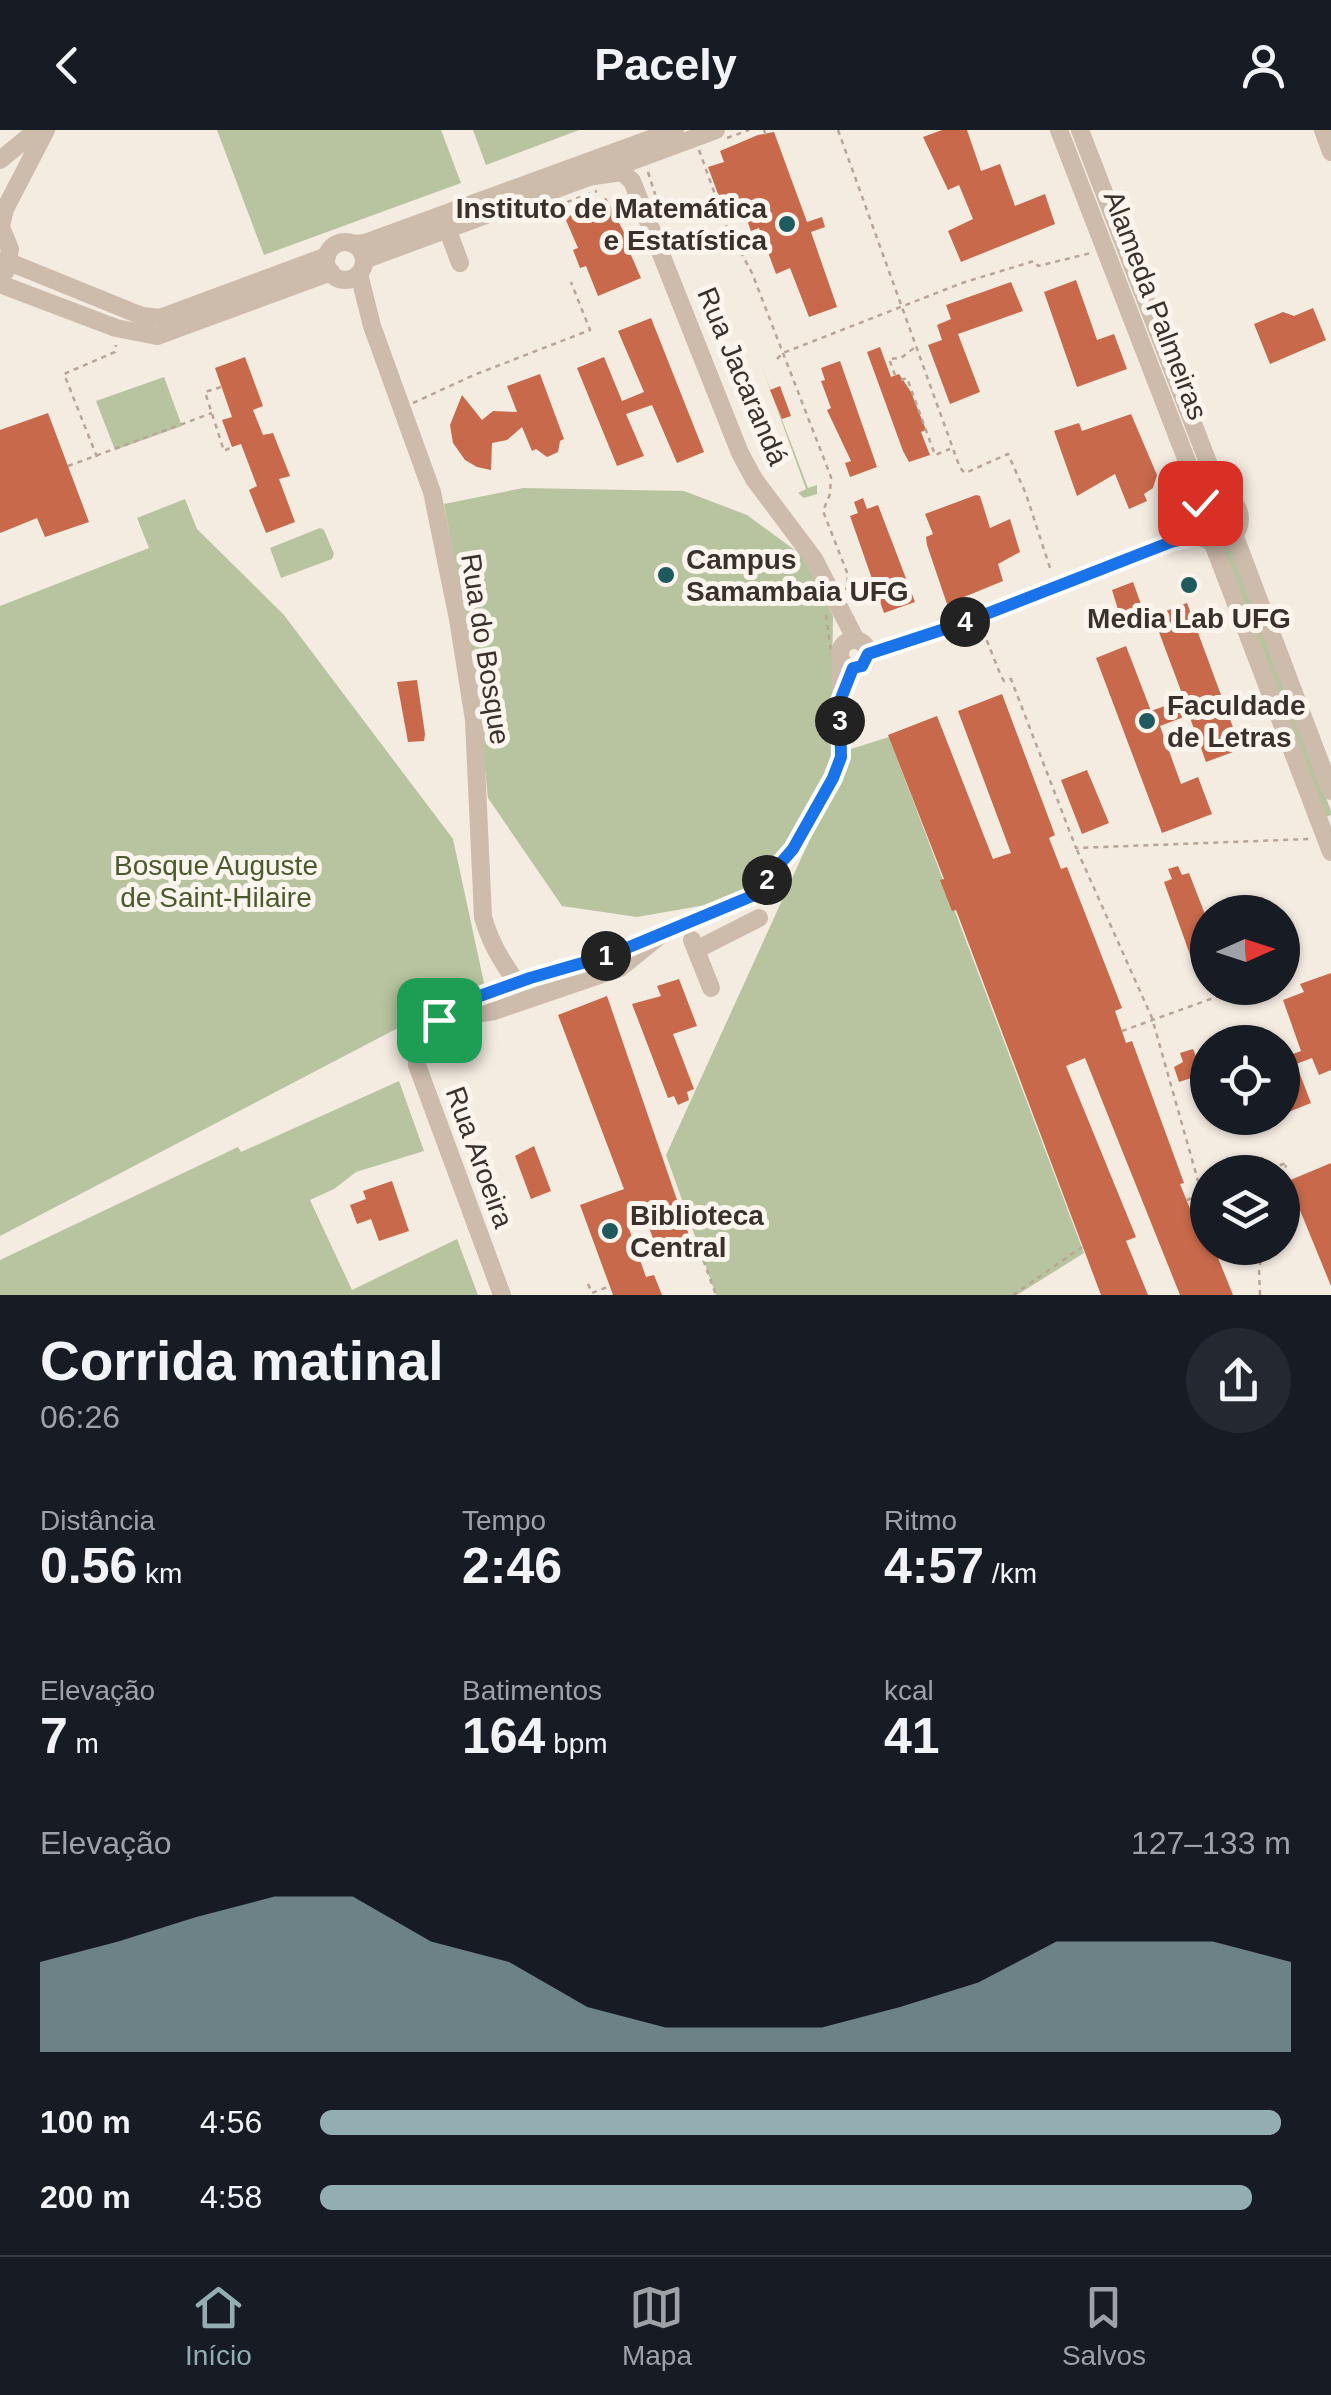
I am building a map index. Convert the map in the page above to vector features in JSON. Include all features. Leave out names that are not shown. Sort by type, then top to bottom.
[{"type":"street","points":[[0,160],[37,130]]},
{"type":"street","points":[[46,130],[5,209],[1,225],[8,237],[9,262],[0,282],[116,328],[157,336],[587,177],[649,160]]},
{"type":"street","points":[[9,262],[124,310],[160,318],[347,264],[365,243],[675,130]]},
{"type":"street","name":"Alameda Palmeiras","points":[[1059,130],[1212,498]]},
{"type":"street","name":"Alameda Palmeiras","points":[[1080,130],[1212,498]]},
{"type":"street","points":[[1323,130],[1331,152]]},
{"type":"street","points":[[646,217],[636,171],[638,164],[716,136]]},
{"type":"street","points":[[587,177],[626,174],[646,217]]},
{"type":"street","name":"Rua Jacarandá","points":[[646,217],[740,453],[754,479],[814,559],[834,600]]},
{"type":"street","points":[[447,228],[460,263]]},
{"type":"street","name":"Rua do Bosque","points":[[347,264],[432,492],[474,720],[484,917],[502,965],[522,990]]},
{"type":"street","points":[[848,655],[979,616],[1171,542],[1206,538],[1222,541],[1234,534],[1239,522],[1237,508],[1212,498],[1194,520],[1206,538],[1331,852]]},
{"type":"street","points":[[1234,534],[1331,791]]},
{"type":"street","points":[[522,990],[752,896],[793,849],[841,757],[840,701],[848,655],[834,600]]},
{"type":"street","points":[[696,950],[759,918]]},
{"type":"street","points":[[687,925],[712,988]]},
{"type":"street","name":"Rua Aroeira","points":[[502,1295],[417,1066],[417,1040],[422,1030],[463,1002],[522,990]]},
{"type":"path","points":[[716,136],[749,130]]},
{"type":"path","points":[[838,130],[952,448],[965,473],[1008,454],[1054,578]]},
{"type":"path","points":[[698,149],[726,224],[752,272],[832,477],[823,512],[848,575],[834,600],[848,655]]},
{"type":"path","points":[[646,217],[649,160]]},
{"type":"path","points":[[542,211],[605,188]]},
{"type":"path","points":[[630,230],[625,236],[628,244],[646,236]]},
{"type":"path","points":[[777,359],[900,306],[1034,260],[1038,266],[1092,253]]},
{"type":"path","points":[[413,404],[474,375],[590,330],[570,282]]},
{"type":"path","points":[[98,457],[64,374],[115,352],[116,343]]},
{"type":"path","points":[[895,375],[890,359],[908,355],[915,347]]},
{"type":"path","points":[[901,380],[908,378],[936,454],[952,448]]},
{"type":"path","points":[[221,386],[205,392],[224,451],[232,447]]},
{"type":"path","points":[[68,466],[212,413]]},
{"type":"path","points":[[979,616],[1001,676],[1004,681],[1012,679],[1076,848],[1152,1018],[1193,1155]]},
{"type":"path","points":[[1076,848],[1316,839]]},
{"type":"path","points":[[1122,1031],[1191,1005]]},
{"type":"path","points":[[640,1257],[696,1240],[716,1295]]},
{"type":"path","points":[[1013,1295],[1082,1247]]},
{"type":"path","points":[[1260,1265],[1260,1295]]},
{"type":"path","points":[[588,1284],[592,1294],[610,1286]]},
{"type":"green space","points":[[217,130],[441,130],[461,183],[264,255]]},
{"type":"green space","points":[[473,130],[579,130],[486,165]]},
{"type":"green space","points":[[762,367],[808,488],[817,485],[817,494],[804,498],[798,493],[806,489]]},
{"type":"green space","points":[[164,377],[182,426],[115,450],[96,401]]},
{"type":"green space","points":[[523,488],[684,491],[747,515],[803,556],[833,616],[832,683],[840,749],[771,875],[717,903],[637,917],[562,906],[488,798],[475,672],[444,504]]},
{"type":"green space","name":"Bosque Auguste de Saint-Hilaire","points":[[185,499],[197,529],[284,615],[453,839],[484,983],[0,1236],[0,606],[149,548],[137,518]]},
{"type":"green space","points":[[1218,507],[1227,511],[1231,520],[1227,529],[1218,533],[1209,529],[1205,520],[1209,511]]},
{"type":"green space","points":[[320,528],[334,554],[332,559],[281,578],[270,548]]},
{"type":"green space","points":[[1230,542],[1331,811],[1324,818],[1220,548]]},
{"type":"green space","points":[[889,737],[1084,1253],[1017,1295],[716,1295],[666,1155],[851,749]]},
{"type":"green space","points":[[399,1081],[424,1151],[356,1172],[334,1189],[310,1200],[352,1290],[457,1239],[478,1295],[0,1295],[0,1260],[238,1147],[241,1152]]},
{"type":"building","points":[[942,130],[967,130],[981,171],[1000,164],[1015,206],[1045,194],[1055,224],[961,262],[948,231],[973,219],[959,185],[948,190],[923,137]]},
{"type":"building","name":"Instituto de Matemática e Estatística","points":[[774,132],[807,222],[822,217],[825,227],[811,232],[837,307],[809,317],[790,268],[776,274],[759,228],[751,231],[742,207],[725,213],[708,167],[724,162],[720,151]]},
{"type":"building","points":[[606,198],[627,238],[624,239],[641,278],[598,296],[586,266],[580,268],[573,250],[578,248],[565,218]]},
{"type":"building","points":[[1076,280],[1097,340],[1114,334],[1127,369],[1077,387],[1044,292]]},
{"type":"building","points":[[1011,282],[1023,311],[958,334],[980,392],[950,404],[928,345],[942,340],[937,325],[951,319],[946,305]]},
{"type":"building","points":[[1313,308],[1326,340],[1270,364],[1254,324],[1283,312],[1294,316]]},
{"type":"building","points":[[651,318],[704,452],[677,463],[652,405],[626,414],[644,456],[617,466],[577,368],[604,357],[622,401],[644,392],[618,331]]},
{"type":"building","points":[[880,347],[891,377],[899,374],[911,392],[926,430],[921,432],[930,455],[909,462],[903,451],[867,352]]},
{"type":"building","points":[[245,357],[263,406],[253,410],[263,435],[273,433],[290,476],[279,479],[295,522],[266,533],[249,490],[257,486],[241,444],[232,447],[222,420],[232,417],[215,368]]},
{"type":"building","points":[[840,361],[877,467],[850,477],[845,463],[851,461],[827,410],[831,408],[821,381],[825,380],[821,368]]},
{"type":"building","points":[[540,374],[564,439],[558,452],[547,457],[536,449],[532,451],[522,427],[507,440],[492,443],[491,470],[465,460],[453,443],[450,425],[462,395],[482,420],[493,411],[517,412],[507,386]]},
{"type":"building","points":[[780,386],[791,416],[782,419],[770,390]]},
{"type":"building","points":[[48,413],[89,522],[45,537],[37,518],[0,533],[0,430]]},
{"type":"building","points":[[1131,414],[1157,475],[1153,488],[1144,494],[1147,501],[1129,509],[1115,474],[1077,496],[1054,431],[1079,423],[1082,431]]},
{"type":"building","points":[[980,496],[990,528],[1010,519],[1020,552],[998,564],[1003,581],[947,604],[927,545],[926,537],[933,534],[925,514]]},
{"type":"building","points":[[863,498],[867,509],[878,505],[915,602],[884,613],[850,516],[858,513],[854,502]]},
{"type":"building","points":[[1133,582],[1142,607],[1120,616],[1112,590]]},
{"type":"building","name":"Faculdade de Letras","points":[[1187,603],[1241,749],[1206,762],[1189,715],[1160,726],[1181,784],[1198,777],[1212,814],[1162,833],[1096,658],[1126,646],[1151,711],[1184,699],[1153,616]]},
{"type":"building","points":[[417,680],[424,741],[408,742],[397,682]]},
{"type":"building","points":[[1002,694],[1055,835],[1049,838],[1061,869],[1067,867],[1122,1008],[1115,1011],[1126,1043],[1132,1041],[1184,1183],[1180,1184],[1190,1209],[1190,1265],[1221,1265],[1233,1295],[1180,1295],[1085,1058],[1066,1066],[1136,1237],[1126,1241],[1148,1295],[1101,1295],[888,735],[937,716],[993,859],[1011,853],[958,711]]},
{"type":"building","points":[[1087,770],[1109,823],[1082,834],[1061,780]]},
{"type":"building","points":[[1178,866],[1182,875],[1189,873],[1198,895],[1190,895],[1190,955],[1164,882],[1172,879],[1168,869]]},
{"type":"building","points":[[1331,973],[1331,1070],[1319,1075],[1312,1058],[1300,1062],[1300,1025],[1292,1025],[1285,1005],[1300,1005],[1300,994],[1304,992],[1300,984]]},
{"type":"building","points":[[679,979],[697,1026],[673,1034],[694,1089],[687,1092],[689,1100],[678,1105],[674,1096],[668,1098],[632,1004],[661,996],[657,986]]},
{"type":"building","points":[[607,996],[689,1235],[656,1246],[646,1220],[628,1226],[646,1277],[654,1275],[662,1295],[613,1295],[580,1205],[624,1189],[558,1015]]},
{"type":"building","points":[[1190,1050],[1190,1078],[1179,1082],[1174,1067],[1183,1062],[1180,1053]]},
{"type":"building","points":[[1300,1074],[1311,1103],[1300,1107]]},
{"type":"building","points":[[534,1146],[551,1191],[531,1199],[515,1156]]},
{"type":"building","points":[[1331,1163],[1331,1286],[1300,1210],[1300,1176]]},
{"type":"building","points":[[392,1181],[409,1231],[379,1241],[371,1219],[357,1224],[350,1205],[366,1199],[363,1191]]},
{"type":"place","name":"Instituto de Matemática e Estatística","points":[[787,224]]},
{"type":"place","name":"Campus Samambaia UFG","points":[[666,575]]},
{"type":"place","name":"Media Lab UFG","points":[[1189,585]]},
{"type":"place","name":"Faculdade de Letras","points":[[1147,721]]},
{"type":"place","name":"Biblioteca Central","points":[[610,1231]]},
{"type":"route","points":[[439,1020],[463,1002],[610,955],[752,896],[793,849],[833,778],[841,757],[840,701],[853,668],[862,666],[868,654],[901,640],[963,623],[1171,542],[1200,535],[1194,520],[1200,503]]}]
